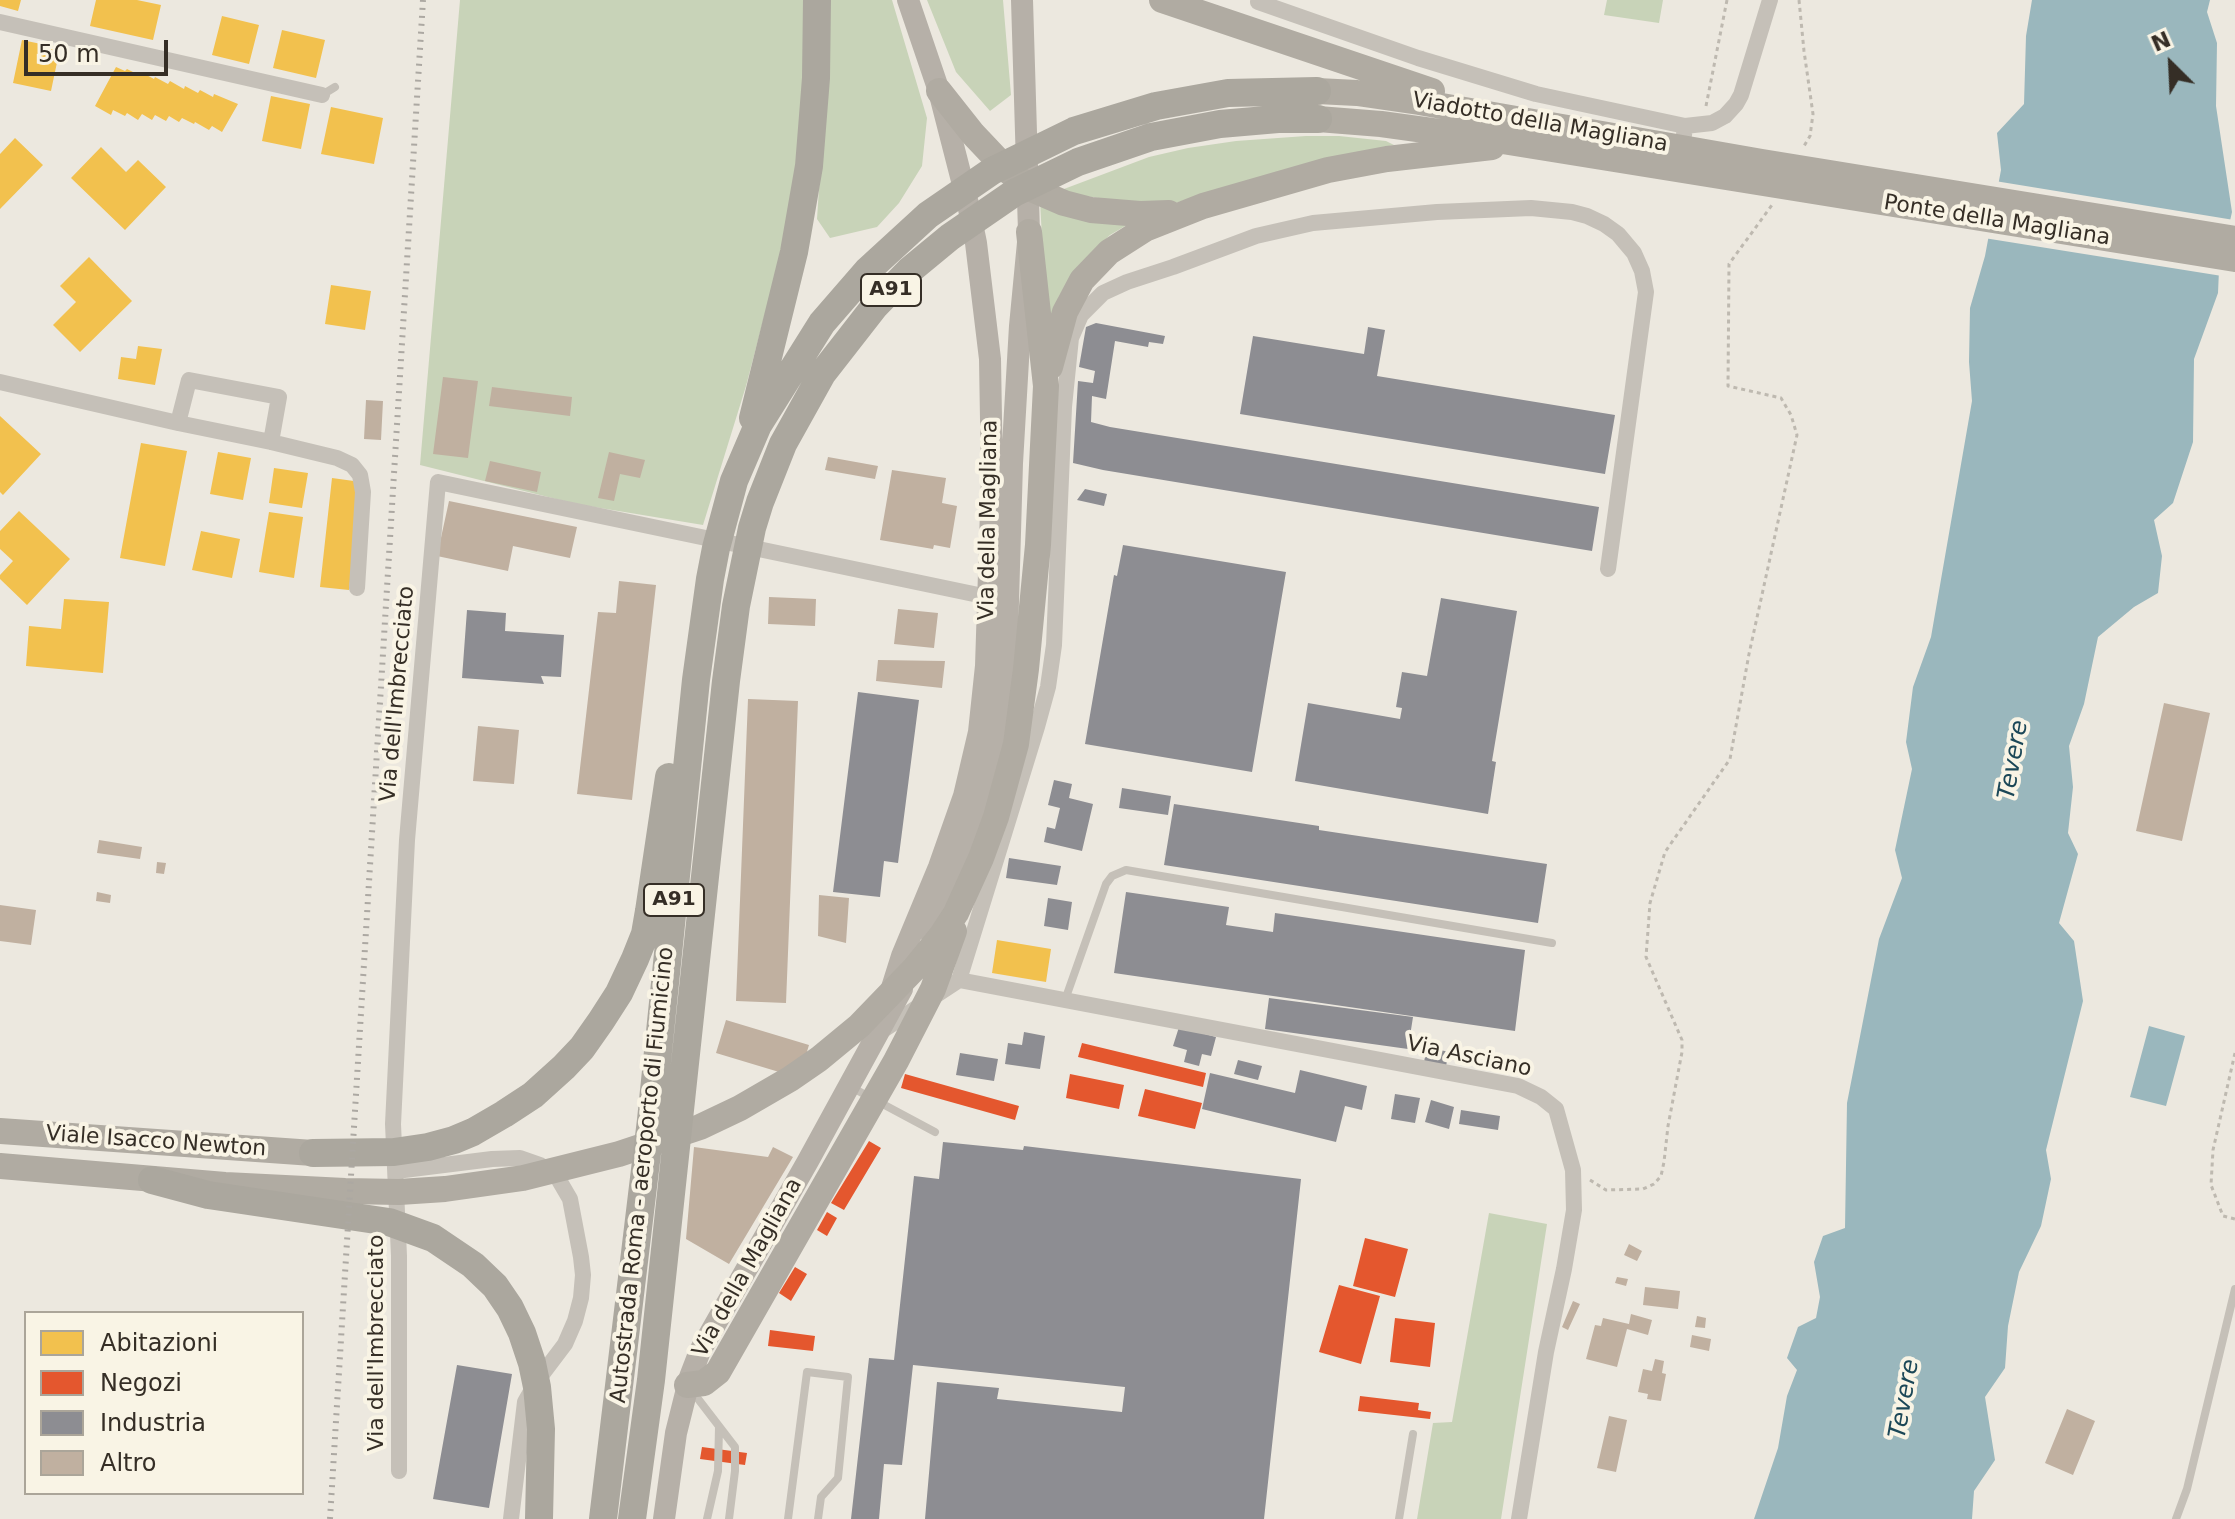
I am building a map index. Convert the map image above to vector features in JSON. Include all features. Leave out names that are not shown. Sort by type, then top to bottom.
[{"type":"highway","points":[[1162,0],[1512,130]]},
{"type":"highway","points":[[749,443],[794,252],[809,166],[816,78],[817,1]]},
{"type":"highway","points":[[939,91],[1008,171],[1028,186],[1064,203],[1101,212],[1152,214],[1203,206]]},
{"type":"highway","name":"Autostrada Roma - aeroporto di Fiumicino","points":[[603,1519],[651,1120],[696,680],[716,548],[734,481],[749,443],[800,355],[835,306],[868,270],[960,192],[1020,155],[1093,124],[1174,102],[1228,93],[1271,91],[1317,105]]},
{"type":"highway","name":"Viadotto della Magliana","points":[[1317,105],[1385,97],[1512,130],[1761,172]]},
{"type":"highway","name":"Autostrada Roma - aeroporto di Fiumicino","points":[[632,1519],[651,1380],[726,681],[749,540],[783,444],[816,383],[863,320],[910,270],[961,228],[1014,193],[1061,169],[1131,143],[1171,132],[1220,124],[1278,119],[1317,105]]},
{"type":"highway","points":[[1046,386],[1065,312],[1076,289],[1109,252],[1136,234],[1173,216],[1305,176],[1512,130]]},
{"type":"highway","name":"Viadotto della Magliana","points":[[1512,130],[1684,137],[1761,172]]},
{"type":"highway","name":"Ponte della Magliana","points":[[1761,172],[2235,239]]},
{"type":"highway","name":"Ponte della Magliana","points":[[1761,172],[2235,259]]},
{"type":"highway","points":[[687,1385],[704,1383],[718,1372],[896,1061],[941,969],[962,902],[996,817],[1016,744],[1038,545],[1046,386],[1029,232]]},
{"type":"highway","points":[[313,1153],[394,1152],[428,1147],[457,1138],[484,1126],[524,1101],[582,1048],[619,993],[645,934],[670,771],[696,680]]},
{"type":"highway","name":"Viale Isacco Newton","points":[[0,1166],[152,1180],[399,1192],[496,1182],[602,1159],[700,1127],[790,1079],[844,1039],[915,968],[941,936],[962,902]]},
{"type":"highway","name":"Viale Isacco Newton","points":[[0,1131],[313,1153]]},
{"type":"highway","points":[[152,1180],[208,1195],[389,1222],[433,1238],[473,1265],[495,1286],[510,1308],[529,1353],[540,1404],[539,1519]]},
{"type":"main road","name":"Via della Magliana","points":[[877,1033],[902,956],[939,867],[969,779],[983,701],[992,479],[992,383],[985,305],[968,204],[939,91],[908,0]]},
{"type":"main road","name":"Via della Magliana","points":[[664,1519],[676,1433],[687,1385],[700,1351],[808,1161],[945,906],[966,854],[993,765],[1006,671],[1012,463],[1029,232],[1022,0]]},
{"type":"street","points":[[1258,2],[1418,58],[1684,137],[1725,116],[1736,104],[1770,0]]},
{"type":"street","points":[[0,22],[328,91]]},
{"type":"street","points":[[959,980],[1037,727],[1050,674],[1055,632],[1064,407],[1071,338],[1077,322],[1096,298],[1116,286],[1294,226],[1437,212],[1545,209],[1587,216],[1604,224],[1623,239],[1640,264],[1646,300],[1608,569]]},
{"type":"street","points":[[178,423],[189,380],[279,397],[271,442]]},
{"type":"street","points":[[0,382],[271,442],[352,465],[360,475],[363,502],[357,588]]},
{"type":"street","name":"Via dell'Imbrecciato","points":[[399,1471],[399,1254],[393,1124],[407,840],[438,482],[988,597]]},
{"type":"street","points":[[1006,671],[1050,674]]},
{"type":"street","name":"Via Asciano","points":[[959,980],[1518,1086],[1541,1097],[1556,1109],[1573,1170],[1574,1210],[1546,1352],[1519,1519]]},
{"type":"street","name":"Via della Magliana","points":[[877,1033],[959,980]]},
{"type":"street","points":[[396,1171],[520,1158],[556,1175],[570,1199],[583,1275],[581,1298],[565,1344],[525,1402],[511,1519]]},
{"type":"lane","points":[[1065,1001],[1106,884],[1112,876],[1126,870],[1552,943]]},
{"type":"lane","points":[[849,1086],[935,1132]]},
{"type":"lane","points":[[2176,1519],[2187,1489],[2235,1289]]},
{"type":"lane","points":[[788,1519],[807,1372],[848,1377],[838,1478],[821,1497],[818,1519]]},
{"type":"lane","points":[[687,1385],[735,1447],[729,1519]]},
{"type":"lane","points":[[707,1519],[718,1471],[719,1426]]},
{"type":"lane","points":[[1399,1519],[1413,1434]]},
{"type":"path","points":[[1706,124],[1706,107],[1727,0]]},
{"type":"path","points":[[1799,0],[1813,114],[1810,136]]},
{"type":"path","points":[[1573,1170],[1606,1190],[1643,1189],[1661,1176],[1682,1040],[1646,957],[1650,903],[1665,852],[1730,759],[1749,654],[1797,435],[1791,415],[1781,398],[1728,386],[1729,264],[1768,213]]},
{"type":"path","points":[[2235,1053],[2213,1150],[2211,1185],[2223,1216],[2235,1219]]},
{"type":"green space","points":[[460,0],[805,0],[805,96],[793,207],[746,386],[703,525],[576,504],[420,465]]},
{"type":"green space","points":[[827,0],[892,0],[927,118],[922,166],[899,203],[877,227],[830,238],[817,219],[829,37]]},
{"type":"green space","points":[[927,0],[1003,0],[1011,95],[990,111],[956,72]]},
{"type":"green space","points":[[1607,0],[1663,0],[1659,23],[1604,15]]},
{"type":"green space","points":[[1306,136],[1339,136],[1386,141],[1394,145],[1309,163],[1162,207],[1056,192],[1149,157],[1188,148]]},
{"type":"green space","points":[[1040,200],[1137,219],[1110,235],[1078,266],[1059,296],[1047,334]]},
{"type":"green space","points":[[1489,1213],[1547,1224],[1501,1519],[1417,1519],[1433,1423],[1452,1422]]},
{"type":"water","name":"Tevere","points":[[2032,0],[2210,0],[2207,12],[2217,43],[2216,106],[2232,212],[2219,270],[2218,293],[2194,359],[2193,442],[2173,503],[2154,520],[2162,556],[2158,593],[2134,607],[2098,637],[2084,704],[2069,746],[2073,787],[2068,833],[2078,854],[2059,923],[2074,941],[2083,1001],[2046,1150],[2051,1179],[2041,1226],[2019,1272],[2008,1326],[2005,1368],[1985,1397],[1995,1460],[1974,1491],[1972,1519],[1754,1519],[1778,1448],[1787,1396],[1797,1370],[1787,1358],[1798,1327],[1816,1318],[1820,1297],[1814,1262],[1823,1236],[1845,1228],[1847,1103],[1879,939],[1902,878],[1895,850],[1912,769],[1906,742],[1913,687],[1931,637],[1972,401],[1970,308],[1985,256],[2001,170],[1997,133],[2024,104],[2026,36]]},
{"type":"water","points":[[2149,1026],[2185,1036],[2166,1106],[2130,1097]]},
{"type":"pier","points":[[1995,181],[2234,220],[2222,276],[1984,238]]},
{"type":"building: Abitazioni","points":[[0,0],[21,0],[18,11],[0,6]]},
{"type":"building: Abitazioni","points":[[96,0],[137,0],[161,5],[153,40],[90,26]]},
{"type":"building: Abitazioni","points":[[222,16],[259,25],[249,64],[212,55]]},
{"type":"building: Abitazioni","points":[[282,30],[325,40],[316,78],[273,68]]},
{"type":"building: Abitazioni","points":[[22,40],[60,48],[51,91],[13,83]]},
{"type":"building: Abitazioni","points":[[116,67],[139,75],[141,72],[168,84],[170,81],[198,93],[200,90],[213,97],[214,94],[238,104],[222,132],[212,126],[209,130],[182,118],[179,122],[169,116],[166,121],[155,115],[152,120],[142,114],[138,120],[127,113],[125,116],[113,110],[111,115],[95,106]]},
{"type":"building: Abitazioni","points":[[271,96],[310,104],[301,149],[262,141]]},
{"type":"building: Abitazioni","points":[[331,107],[383,118],[374,164],[321,154]]},
{"type":"building: Abitazioni","points":[[15,138],[43,165],[0,209],[0,154]]},
{"type":"building: Abitazioni","points":[[101,147],[126,172],[138,160],[166,187],[125,230],[71,178]]},
{"type":"building: Abitazioni","points":[[89,257],[132,301],[80,352],[53,325],[76,302],[60,286]]},
{"type":"building: Abitazioni","points":[[331,285],[371,291],[365,330],[325,324]]},
{"type":"building: Abitazioni","points":[[138,346],[162,349],[155,385],[118,379],[121,357],[136,359]]},
{"type":"building: Abitazioni","points":[[0,416],[41,454],[3,495],[0,492]]},
{"type":"building: Abitazioni","points":[[141,443],[187,451],[165,566],[120,558]]},
{"type":"building: Abitazioni","points":[[218,452],[251,458],[243,500],[210,494]]},
{"type":"building: Abitazioni","points":[[274,468],[308,473],[302,508],[269,503]]},
{"type":"building: Abitazioni","points":[[332,478],[361,482],[349,590],[320,587]]},
{"type":"building: Abitazioni","points":[[19,511],[70,559],[27,605],[0,579],[13,561],[0,549],[0,531]]},
{"type":"building: Abitazioni","points":[[269,512],[303,517],[294,578],[259,572]]},
{"type":"building: Abitazioni","points":[[201,531],[240,539],[232,578],[192,570]]},
{"type":"building: Abitazioni","points":[[64,599],[109,602],[103,673],[26,666],[29,626],[61,629]]},
{"type":"building: Abitazioni","points":[[997,940],[1051,949],[1046,982],[992,973]]},
{"type":"building: Negozi","points":[[1082,1043],[1206,1073],[1203,1087],[1078,1057]]},
{"type":"building: Negozi","points":[[905,1074],[1019,1106],[1015,1120],[901,1088]]},
{"type":"building: Negozi","points":[[1070,1074],[1124,1085],[1119,1109],[1066,1098]]},
{"type":"building: Negozi","points":[[1145,1089],[1202,1103],[1195,1129],[1138,1116]]},
{"type":"building: Negozi","points":[[869,1141],[881,1148],[844,1210],[831,1203]]},
{"type":"building: Negozi","points":[[827,1212],[837,1218],[827,1236],[817,1230]]},
{"type":"building: Negozi","points":[[1365,1238],[1408,1249],[1395,1297],[1353,1286]]},
{"type":"building: Negozi","points":[[795,1267],[807,1274],[791,1301],[779,1293]]},
{"type":"building: Negozi","points":[[1339,1285],[1380,1296],[1361,1364],[1319,1352]]},
{"type":"building: Negozi","points":[[1395,1318],[1435,1323],[1430,1367],[1390,1362]]},
{"type":"building: Negozi","points":[[770,1330],[815,1336],[813,1351],[768,1346]]},
{"type":"building: Negozi","points":[[1360,1396],[1419,1403],[1418,1410],[1431,1412],[1430,1419],[1358,1411]]},
{"type":"building: Negozi","points":[[702,1447],[747,1453],[745,1465],[700,1459]]},
{"type":"building: Industria","points":[[1096,323],[1165,336],[1163,344],[1149,342],[1148,347],[1115,341],[1106,399],[1092,396],[1091,422],[1599,507],[1592,551],[1073,463],[1078,381],[1093,383],[1095,371],[1079,367],[1086,327]]},
{"type":"building: Industria","points":[[1368,327],[1385,330],[1377,376],[1615,415],[1605,474],[1240,414],[1253,336],[1364,354]]},
{"type":"building: Industria","points":[[1085,489],[1107,494],[1104,506],[1077,500]]},
{"type":"building: Industria","points":[[1123,545],[1286,572],[1252,772],[1085,744],[1114,575],[1117,576]]},
{"type":"building: Industria","points":[[1441,598],[1517,611],[1492,761],[1496,762],[1488,814],[1295,781],[1308,703],[1400,719],[1402,708],[1396,707],[1402,672],[1427,676]]},
{"type":"building: Industria","points":[[467,610],[506,613],[505,631],[564,635],[561,677],[541,676],[544,684],[462,678]]},
{"type":"building: Industria","points":[[858,692],[919,700],[898,863],[884,861],[880,897],[833,892]]},
{"type":"building: Industria","points":[[1054,780],[1072,784],[1069,798],[1093,804],[1082,851],[1044,842],[1047,827],[1055,829],[1060,808],[1048,805]]},
{"type":"building: Industria","points":[[1122,788],[1171,796],[1168,815],[1119,808]]},
{"type":"building: Industria","points":[[1174,804],[1319,826],[1319,830],[1547,864],[1538,923],[1164,865]]},
{"type":"building: Industria","points":[[1009,858],[1061,866],[1057,885],[1006,878]]},
{"type":"building: Industria","points":[[1126,892],[1229,907],[1226,925],[1273,932],[1275,913],[1525,950],[1515,1031],[1114,973]]},
{"type":"building: Industria","points":[[1048,898],[1072,902],[1068,930],[1044,926]]},
{"type":"building: Industria","points":[[1269,998],[1413,1017],[1408,1049],[1265,1029]]},
{"type":"building: Industria","points":[[1179,1027],[1216,1037],[1211,1056],[1202,1054],[1199,1066],[1184,1062],[1187,1050],[1173,1046]]},
{"type":"building: Industria","points":[[1024,1032],[1045,1036],[1040,1069],[1005,1064],[1008,1043],[1022,1045]]},
{"type":"building: Industria","points":[[1427,1047],[1449,1052],[1446,1066],[1424,1062]]},
{"type":"building: Industria","points":[[960,1053],[998,1059],[994,1081],[956,1075]]},
{"type":"building: Industria","points":[[1238,1060],[1262,1066],[1258,1080],[1234,1074]]},
{"type":"building: Industria","points":[[1300,1070],[1367,1086],[1362,1110],[1345,1106],[1336,1142],[1202,1109],[1210,1073],[1295,1093]]},
{"type":"building: Industria","points":[[1395,1094],[1420,1098],[1415,1123],[1391,1119]]},
{"type":"building: Industria","points":[[1431,1100],[1454,1107],[1449,1129],[1425,1122]]},
{"type":"building: Industria","points":[[1461,1110],[1500,1116],[1498,1130],[1459,1124]]},
{"type":"building: Industria","points":[[943,1142],[1023,1150],[1024,1146],[1301,1179],[1264,1519],[925,1519],[937,1382],[999,1388],[997,1399],[1122,1412],[1125,1387],[913,1365],[902,1465],[884,1464],[879,1519],[851,1519],[869,1358],[894,1360],[914,1176],[939,1179]]},
{"type":"building: Industria","points":[[457,1365],[512,1374],[489,1508],[433,1499]]},
{"type":"building: Altro","points":[[443,377],[478,381],[468,458],[433,454]]},
{"type":"building: Altro","points":[[492,387],[572,397],[570,416],[489,406]]},
{"type":"building: Altro","points":[[366,400],[383,401],[381,440],[364,439]]},
{"type":"building: Altro","points":[[609,452],[645,460],[640,478],[620,474],[614,501],[598,498]]},
{"type":"building: Altro","points":[[828,457],[878,466],[875,479],[825,470]]},
{"type":"building: Altro","points":[[490,461],[541,472],[537,492],[485,481]]},
{"type":"building: Altro","points":[[892,470],[946,478],[942,503],[957,506],[950,548],[934,545],[933,549],[880,540]]},
{"type":"building: Altro","points":[[449,501],[577,527],[570,558],[513,546],[508,571],[437,556]]},
{"type":"building: Altro","points":[[619,581],[656,585],[632,800],[577,794],[598,612],[616,613]]},
{"type":"building: Altro","points":[[769,597],[816,599],[815,626],[768,624]]},
{"type":"building: Altro","points":[[898,609],[938,613],[934,648],[894,644]]},
{"type":"building: Altro","points":[[878,660],[945,661],[942,688],[876,681]]},
{"type":"building: Altro","points":[[748,699],[798,701],[786,1003],[736,1001]]},
{"type":"building: Altro","points":[[2164,703],[2210,713],[2182,841],[2136,831]]},
{"type":"building: Altro","points":[[478,726],[519,730],[514,784],[473,781]]},
{"type":"building: Altro","points":[[99,840],[142,847],[140,859],[97,853]]},
{"type":"building: Altro","points":[[157,862],[166,863],[164,874],[156,873]]},
{"type":"building: Altro","points":[[97,892],[111,895],[110,903],[96,901]]},
{"type":"building: Altro","points":[[819,895],[849,898],[846,943],[818,936]]},
{"type":"building: Altro","points":[[0,905],[36,910],[31,945],[0,941]]},
{"type":"building: Altro","points":[[726,1020],[809,1045],[799,1078],[716,1053]]},
{"type":"building: Altro","points":[[694,1147],[768,1157],[773,1147],[793,1157],[729,1264],[686,1239]]},
{"type":"building: Altro","points":[[1629,1244],[1642,1251],[1637,1261],[1624,1255]]},
{"type":"building: Altro","points":[[1617,1277],[1628,1279],[1626,1286],[1615,1283]]},
{"type":"building: Altro","points":[[1645,1287],[1680,1291],[1678,1309],[1643,1305]]},
{"type":"building: Altro","points":[[1573,1301],[1580,1304],[1568,1330],[1562,1327]]},
{"type":"building: Altro","points":[[1631,1314],[1652,1320],[1648,1335],[1627,1329],[1617,1367],[1586,1359],[1595,1325],[1601,1326],[1603,1318],[1629,1324]]},
{"type":"building: Altro","points":[[1697,1316],[1706,1318],[1705,1328],[1695,1327]]},
{"type":"building: Altro","points":[[1692,1335],[1711,1339],[1709,1351],[1690,1347]]},
{"type":"building: Altro","points":[[1655,1359],[1664,1361],[1662,1373],[1666,1374],[1661,1401],[1647,1399],[1648,1394],[1638,1392],[1643,1369],[1652,1371]]},
{"type":"building: Altro","points":[[2067,1409],[2095,1421],[2073,1475],[2045,1463]]},
{"type":"building: Altro","points":[[1609,1416],[1627,1420],[1616,1472],[1597,1468]]},
{"type":"railway","points":[[330,1519],[423,0]]}]
